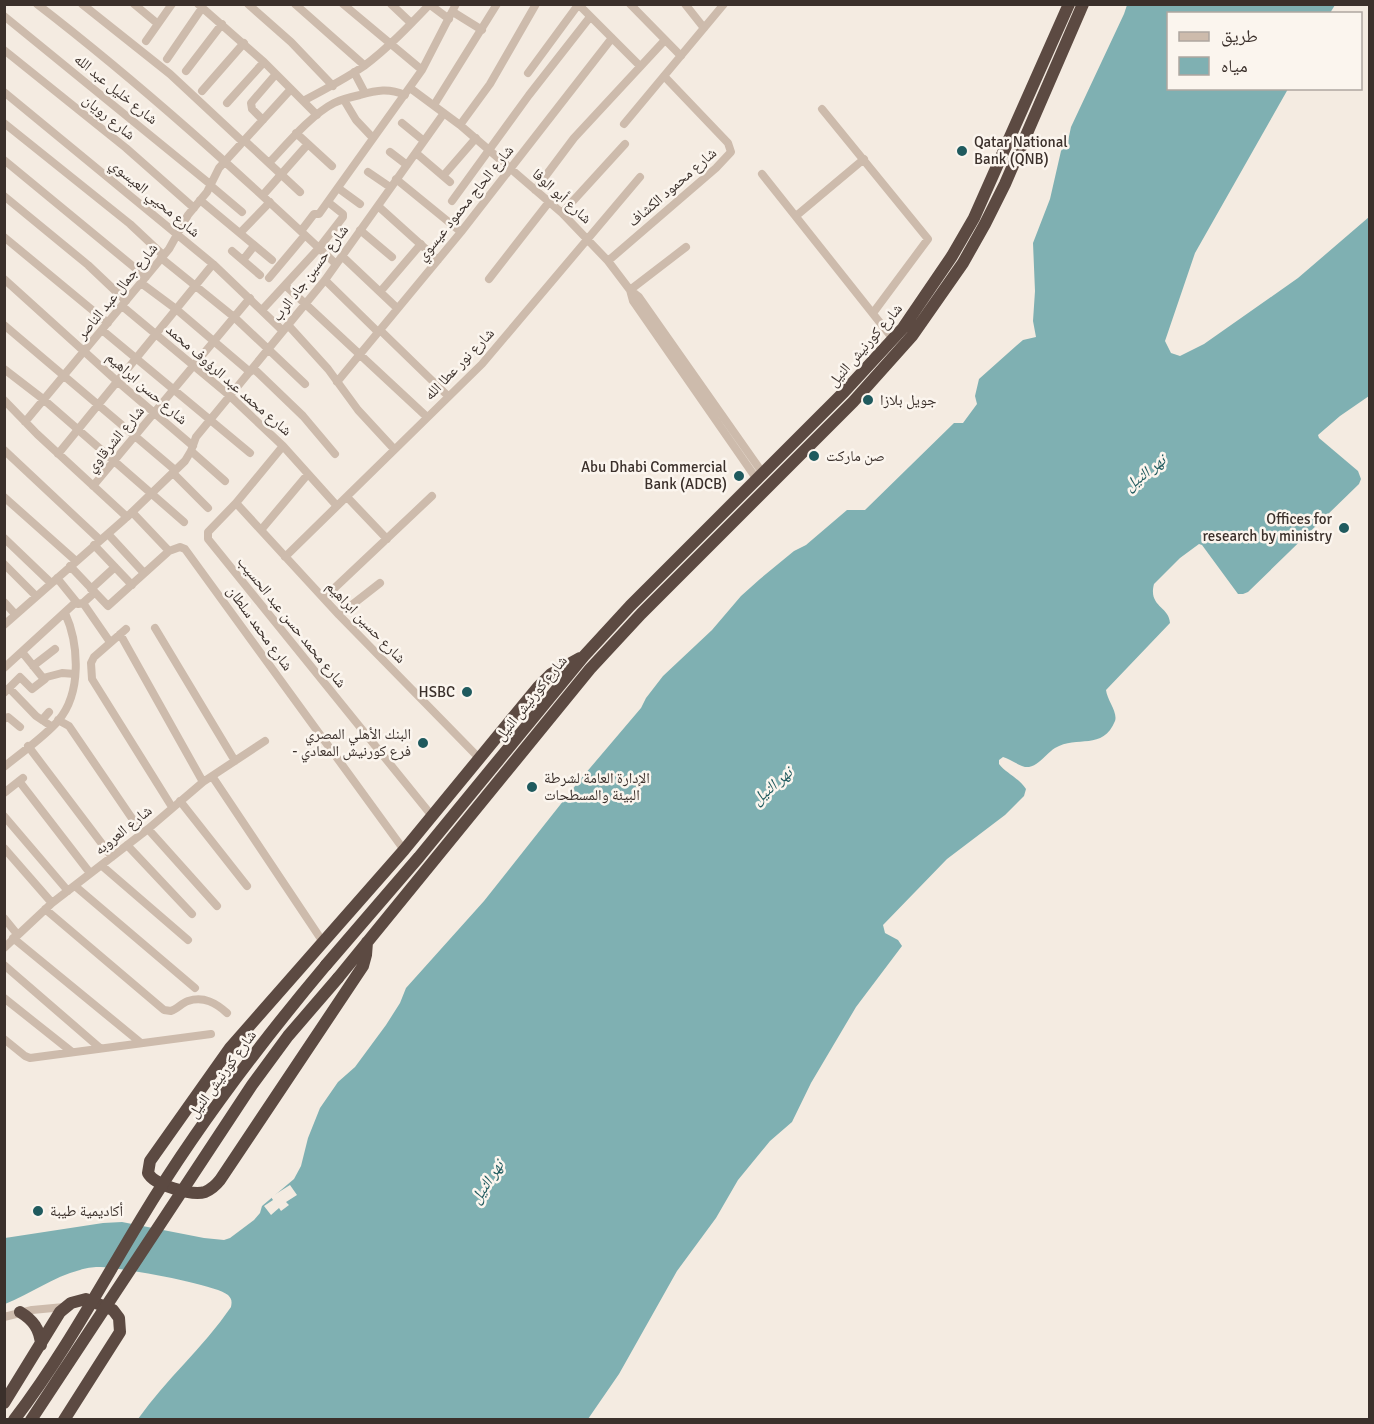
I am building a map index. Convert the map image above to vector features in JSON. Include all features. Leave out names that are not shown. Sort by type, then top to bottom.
[{"type":"highway","name":"شارع كورنيش النيل","points":[[14,1419],[58,1355],[141,1219],[209,1115],[279,1021],[419,857],[584,656],[630,606],[761,478],[867,369],[928,293],[974,218],[1069,4]]},
{"type":"highway","name":"شارع كورنيش النيل","points":[[31,1419],[252,1085],[288,1036],[596,662],[853,402],[912,336],[963,263],[985,224],[1005,184],[1083,4]]},
{"type":"highway","points":[[367,941],[363,966],[213,1188],[193,1193],[155,1182],[148,1173],[150,1161],[230,1048],[404,850],[538,687],[551,674],[584,656]]},
{"type":"highway","points":[[419,857],[420,830]]},
{"type":"highway","points":[[4,1403],[64,1307],[86,1299],[113,1310],[119,1318],[121,1327],[116,1341],[64,1419]]},
{"type":"highway","points":[[20,1312],[33,1322],[40,1336],[41,1345]]},
{"type":"street","points":[[37,4],[89,44],[226,161],[319,248],[339,260],[397,308]]},
{"type":"street","points":[[82,4],[170,74],[300,192]]},
{"type":"street","points":[[134,4],[158,24]]},
{"type":"street","points":[[146,41],[172,4]]},
{"type":"street","points":[[248,4],[291,42],[333,86]]},
{"type":"street","points":[[295,4],[364,65]]},
{"type":"street","points":[[343,4],[389,45],[422,70]]},
{"type":"street","points":[[391,4],[411,23]]},
{"type":"street","points":[[434,105],[497,4]]},
{"type":"street","points":[[460,125],[490,84],[536,4]]},
{"type":"street","points":[[630,4],[681,56]]},
{"type":"street","points":[[685,4],[704,28]]},
{"type":"street","points":[[624,124],[724,4]]},
{"type":"street","points":[[303,101],[333,86],[364,65],[389,45],[429,5],[453,12],[482,30]]},
{"type":"street","points":[[528,73],[578,5],[640,66]]},
{"type":"street","points":[[167,59],[200,6],[244,43],[317,115]]},
{"type":"street","points":[[269,278],[314,215],[318,215],[328,202],[372,137],[408,91],[453,12]]},
{"type":"street","name":"شارع خليل عبد الله","points":[[4,16],[242,212]]},
{"type":"street","points":[[452,201],[590,17]]},
{"type":"street","points":[[186,71],[222,24]]},
{"type":"street","name":"شارع الحاج محمود عيسوي","points":[[337,382],[461,232],[612,38]]},
{"type":"street","points":[[535,190],[573,138],[665,40]]},
{"type":"street","points":[[202,91],[244,43]]},
{"type":"street","name":"شارع رويان","points":[[4,50],[126,148],[194,208]]},
{"type":"street","points":[[227,103],[264,62]]},
{"type":"street","points":[[354,72],[365,93]]},
{"type":"street","points":[[263,120],[252,109],[251,104],[276,74]]},
{"type":"street","name":"شارع محمود الكشاف","points":[[608,261],[716,168],[731,152],[728,143],[664,76]]},
{"type":"street","name":"شارع جمال عبد الناصر","points":[[25,422],[162,257],[226,161],[291,89]]},
{"type":"street","points":[[269,163],[296,133],[325,108],[365,93],[390,89],[408,91]]},
{"type":"street","name":"شارع أبو الوفا","points":[[408,91],[434,105],[476,138],[587,237],[630,290],[639,297],[761,478]]},
{"type":"street","name":"شارع محيي العيسوي","points":[[4,92],[177,233],[262,310],[286,328],[328,369],[358,410],[394,449]]},
{"type":"street","points":[[344,100],[356,120],[372,137]]},
{"type":"street","points":[[822,109],[928,239],[873,313]]},
{"type":"street","name":"شارع حسين جاد الرب","points":[[4,625],[130,515],[174,471],[192,448],[196,437],[325,280],[444,113]]},
{"type":"street","points":[[4,123],[130,224],[162,257],[234,317],[305,384]]},
{"type":"street","points":[[402,123],[424,141]]},
{"type":"street","points":[[296,133],[332,166]]},
{"type":"street","points":[[416,153],[446,179],[476,138]]},
{"type":"street","points":[[263,195],[309,144]]},
{"type":"street","points":[[561,213],[625,144]]},
{"type":"street","points":[[390,152],[406,165]]},
{"type":"street","points":[[4,159],[303,416],[335,454]]},
{"type":"street","points":[[796,216],[864,159]]},
{"type":"street","points":[[368,172],[390,188]]},
{"type":"street","points":[[762,174],[893,339]]},
{"type":"street","name":"شارع نور عطا الله","points":[[285,557],[500,343],[516,321],[640,177]]},
{"type":"street","points":[[396,179],[461,232]]},
{"type":"street","points":[[338,188],[360,204]]},
{"type":"street","name":"شارع محمد عبد الرؤوف محمد","points":[[4,196],[88,265],[156,334],[230,396],[283,446],[337,506]]},
{"type":"street","points":[[201,200],[272,260]]},
{"type":"street","points":[[240,233],[270,202]]},
{"type":"street","points":[[262,310],[319,248],[344,216],[328,202]]},
{"type":"street","points":[[489,279],[549,202]]},
{"type":"street","points":[[378,206],[438,260]]},
{"type":"street","points":[[360,230],[392,257]]},
{"type":"street","points":[[4,237],[105,326],[137,358],[250,453]]},
{"type":"street","points":[[380,292],[421,244]]},
{"type":"street","points":[[243,260],[254,246]]},
{"type":"street","points":[[630,290],[686,247]]},
{"type":"street","points":[[231,251],[260,274]]},
{"type":"street","points":[[58,454],[213,264]]},
{"type":"street","name":"شارع حسن ابراهيم","points":[[4,279],[154,413],[225,481]]},
{"type":"street","points":[[325,280],[448,396]]},
{"type":"street","points":[[285,285],[427,417]]},
{"type":"street","name":"شارع الشرقاوي","points":[[93,486],[250,298]]},
{"type":"street","points":[[4,326],[135,436],[174,471],[208,508]]},
{"type":"street","points":[[4,369],[43,399],[184,522]]},
{"type":"street","points":[[4,400],[58,454],[169,551],[108,606],[92,591],[73,563],[4,497]]},
{"type":"street","name":"شارع محمد حسن عبد الحسيب","points":[[283,446],[236,503],[208,532],[208,539],[432,816]]},
{"type":"street","points":[[4,450],[97,543],[132,585]]},
{"type":"street","points":[[261,530],[308,474]]},
{"type":"street","points":[[324,598],[432,496]]},
{"type":"street","points":[[346,497],[387,539]]},
{"type":"street","name":"شارع حسين ابراهيم","points":[[236,503],[339,615],[479,758]]},
{"type":"street","points":[[108,534],[144,573]]},
{"type":"street","points":[[4,538],[80,603],[110,642]]},
{"type":"street","name":"شارع محمد سلطان","points":[[169,551],[180,547],[189,554],[404,850]]},
{"type":"street","points":[[4,564],[36,596]]},
{"type":"street","points":[[4,668],[65,613],[80,603],[115,567]]},
{"type":"street","points":[[339,615],[380,583]]},
{"type":"street","points":[[4,602],[15,614]]},
{"type":"street","points":[[4,767],[55,723],[67,707],[75,675],[73,634],[65,613]]},
{"type":"street","points":[[155,628],[235,761]]},
{"type":"street","points":[[172,807],[95,686],[90,672],[94,657],[123,631],[203,782]]},
{"type":"street","points":[[33,666],[56,649]]},
{"type":"street","points":[[22,652],[45,679]]},
{"type":"street","points":[[90,672],[75,675],[62,673],[45,679],[32,689],[20,677],[7,690],[42,720],[69,726],[145,831],[217,906]]},
{"type":"street","points":[[42,720],[49,712]]},
{"type":"street","points":[[4,719],[8,717],[20,728]]},
{"type":"street","name":"شارع العروبه","points":[[4,948],[49,906],[203,782],[265,741]]},
{"type":"street","points":[[28,747],[112,856]]},
{"type":"street","points":[[212,776],[323,942]]},
{"type":"street","points":[[4,793],[21,779],[90,873]]},
{"type":"street","points":[[180,801],[247,886]]},
{"type":"street","points":[[4,816],[71,888],[195,988]]},
{"type":"street","points":[[127,845],[192,914]]},
{"type":"street","points":[[4,848],[49,906],[164,1010],[171,1011],[188,1001],[206,1000],[213,1001],[227,1013]]},
{"type":"street","points":[[101,865],[188,939]]},
{"type":"street","points":[[4,918],[15,936],[141,1043]]},
{"type":"street","points":[[4,965],[100,1048]]},
{"type":"street","points":[[4,998],[72,1052]]},
{"type":"street","points":[[4,1039],[30,1058],[211,1034]]},
{"type":"street","points":[[4,1317],[20,1312],[64,1307]]},
{"type":"water","name":"نهر النيل","points":[[1127,5],[1335,5],[1331,12],[1167,12],[1167,90],[1287,90],[1195,253],[1165,341],[1171,353],[1180,356],[1204,344],[1298,278],[1369,217],[1369,396],[1318,435],[1358,471],[1361,479],[1359,484],[1248,592],[1238,594],[1202,545],[1199,544],[1180,558],[1154,584],[1153,592],[1156,602],[1169,617],[1170,623],[1106,690],[1116,717],[1110,730],[1097,739],[1063,744],[1029,767],[1003,757],[999,760],[999,764],[1026,789],[1024,796],[1005,815],[947,859],[883,925],[885,933],[898,940],[902,946],[856,1007],[811,1083],[792,1122],[770,1141],[738,1180],[716,1218],[677,1271],[619,1374],[588,1419],[138,1419],[160,1390],[220,1322],[231,1307],[229,1296],[186,1281],[96,1267],[82,1269],[60,1277],[5,1304],[5,1238],[122,1222],[224,1240],[254,1220],[262,1206],[294,1179],[301,1166],[308,1138],[320,1108],[338,1082],[355,1067],[386,1025],[400,1003],[406,988],[484,901],[579,781],[641,708],[663,676],[712,630],[741,596],[760,579],[794,551],[806,545],[847,510],[865,510],[954,423],[963,423],[977,404],[975,396],[979,379],[1023,340],[1036,337],[1033,321],[1035,291],[1033,243],[1050,199],[1061,151],[1068,141],[1071,127]]},
{"type":"pier","points":[[290,1185],[297,1195],[286,1202],[289,1205],[281,1211],[279,1208],[271,1215],[264,1206],[273,1200],[271,1197]]},
{"type":"place","name":"Qatar National Bank (QNB)","points":[[962,151]]},
{"type":"place","name":"جويل بلازا","points":[[868,400]]},
{"type":"place","name":"صن ماركت","points":[[814,456]]},
{"type":"place","name":"Abu Dhabi Commercial Bank (ADCB)","points":[[739,476]]},
{"type":"place","name":"Offices for research by ministry","points":[[1344,528]]},
{"type":"place","name":"HSBC","points":[[467,692]]},
{"type":"place","name":"البنك الأهلي المصري - فرع كورنيش المعادي","points":[[423,743]]},
{"type":"place","name":"الإدارة العامة لشرطة البيئة والمسطحات","points":[[532,787]]},
{"type":"place","name":"أكاديمية طيبة","points":[[38,1211]]}]
